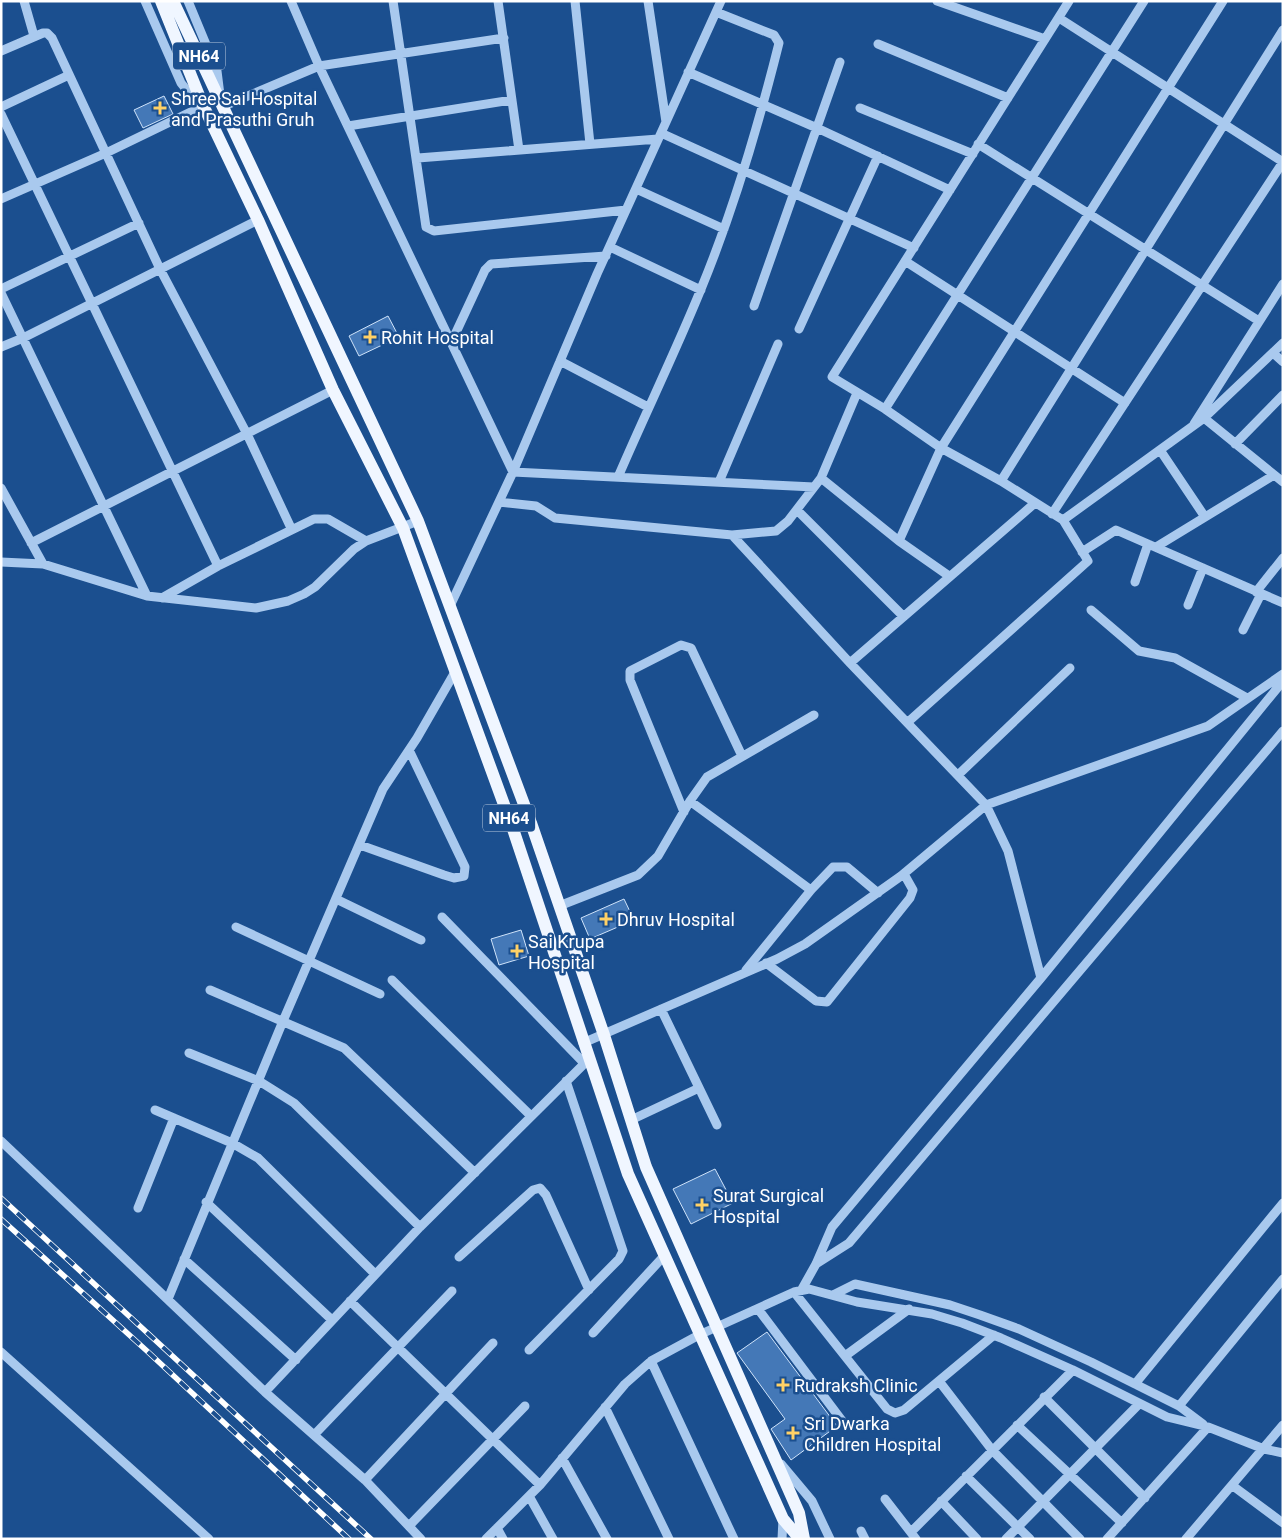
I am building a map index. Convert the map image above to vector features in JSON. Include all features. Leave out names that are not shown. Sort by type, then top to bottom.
[{"type":"main road","name":"NH64","points":[[161,1],[173,11],[223,103],[418,521],[559,906],[604,1035],[646,1167],[718,1326],[770,1452],[799,1514],[804,1539]]},
{"type":"main road","name":"NH64","points":[[173,11],[203,104],[258,220],[333,390],[403,528],[514,832],[583,1043],[586,1062],[628,1174],[783,1519],[800,1539]]},
{"type":"street","points":[[24,1],[34,36]]},
{"type":"street","points":[[1,199],[33,183],[106,153],[203,104],[189,93],[181,83],[145,1]]},
{"type":"street","points":[[188,1],[217,71],[223,103],[319,66],[504,38]]},
{"type":"street","points":[[291,1],[319,66],[513,472]]},
{"type":"street","points":[[393,1],[418,158],[426,227],[431,231],[626,210]]},
{"type":"street","points":[[498,1],[519,150]]},
{"type":"street","points":[[575,1],[590,144]]},
{"type":"street","points":[[648,1],[666,122]]},
{"type":"street","points":[[450,606],[513,472],[626,210],[720,1]]},
{"type":"street","points":[[937,1],[1045,39]]},
{"type":"street","points":[[908,722],[1088,561],[1063,520],[1000,481],[941,448],[885,408],[832,377],[1069,1]]},
{"type":"street","points":[[885,408],[1144,1]]},
{"type":"street","points":[[899,541],[941,448],[1223,1]]},
{"type":"street","points":[[618,477],[701,290],[724,229],[744,171],[780,43],[778,39],[766,31],[716,12]]},
{"type":"street","points":[[1052,514],[1283,162],[1059,18]]},
{"type":"street","points":[[1000,481],[1283,30]]},
{"type":"street","points":[[1,50],[43,33],[50,35],[160,269],[247,434],[291,528]]},
{"type":"street","points":[[878,44],[1008,98]]},
{"type":"street","points":[[754,306],[840,62]]},
{"type":"street","points":[[688,72],[764,104],[950,190]]},
{"type":"street","points":[[1,107],[69,75]]},
{"type":"street","points":[[348,126],[512,100]]},
{"type":"street","points":[[860,108],[973,154]]},
{"type":"street","points":[[1,114],[33,183],[93,302],[218,566]]},
{"type":"street","points":[[418,158],[590,144],[660,136],[794,193],[914,248]]},
{"type":"street","points":[[978,144],[1259,322]]},
{"type":"street","points":[[799,329],[878,156]]},
{"type":"street","points":[[636,189],[724,229]]},
{"type":"street","points":[[1,347],[23,338],[258,220]]},
{"type":"street","points":[[1,289],[139,223]]},
{"type":"street","points":[[610,247],[701,290]]},
{"type":"street","points":[[452,341],[485,270],[492,264],[606,256]]},
{"type":"street","points":[[905,261],[1125,403]]},
{"type":"street","points":[[1191,428],[1283,284]]},
{"type":"street","points":[[1,293],[147,596]]},
{"type":"street","points":[[1063,520],[1204,418],[1283,343]]},
{"type":"street","points":[[719,482],[778,344]]},
{"type":"street","points":[[1273,353],[1283,362]]},
{"type":"street","points":[[560,361],[648,407]]},
{"type":"street","points":[[31,543],[333,390]]},
{"type":"street","points":[[499,502],[536,506],[555,518],[732,535],[776,531],[788,521],[821,478],[857,393]]},
{"type":"street","points":[[1235,444],[1283,395]]},
{"type":"street","points":[[1135,582],[1152,546],[1279,477],[1204,418]]},
{"type":"street","points":[[1160,450],[1205,517]]},
{"type":"street","points":[[513,472],[814,486]]},
{"type":"street","points":[[821,478],[899,541],[949,576]]},
{"type":"street","points":[[1,488],[43,564]]},
{"type":"street","points":[[850,663],[1034,503]]},
{"type":"street","points":[[797,510],[903,616]]},
{"type":"street","points":[[162,598],[291,528],[322,517],[366,540]]},
{"type":"street","points":[[1,562],[43,564],[147,596],[256,608],[288,601],[315,587],[354,549],[366,540],[418,521]]},
{"type":"street","points":[[1082,552],[1116,530],[1283,603]]},
{"type":"street","points":[[732,535],[850,663],[986,805],[1008,851],[1042,978]]},
{"type":"street","points":[[1243,630],[1258,592],[1283,558]]},
{"type":"street","points":[[1188,605],[1203,568]]},
{"type":"street","points":[[1091,610],[1139,651],[1175,658],[1247,698]]},
{"type":"street","points":[[684,812],[630,680],[630,671],[681,645],[691,648],[742,756]]},
{"type":"street","points":[[958,774],[1070,668]]},
{"type":"street","points":[[168,1299],[206,1202],[383,789],[409,750],[455,672]]},
{"type":"street","points":[[583,1043],[805,944],[904,874],[986,805],[1208,726],[1283,674]]},
{"type":"street","points":[[486,1539],[540,1485],[625,1384],[651,1362],[699,1334],[798,1290],[816,1264],[832,1227],[1042,978],[1283,681]]},
{"type":"street","points":[[559,906],[638,875],[658,856],[690,801],[707,777],[814,715]]},
{"type":"street","points":[[816,1264],[848,1243],[1283,731]]},
{"type":"street","points":[[360,844],[444,875],[454,878],[464,876],[464,867],[409,750]]},
{"type":"street","points":[[690,801],[811,890]]},
{"type":"street","points":[[746,971],[828,871],[838,866],[851,870],[878,893]]},
{"type":"street","points":[[766,963],[816,1001],[827,1002],[910,898],[913,890],[904,874]]},
{"type":"street","points":[[336,899],[421,940]]},
{"type":"street","points":[[266,1392],[420,1227],[475,1174],[530,1115],[586,1062],[442,917]]},
{"type":"street","points":[[236,927],[310,959],[380,994]]},
{"type":"street","points":[[392,980],[530,1115]]},
{"type":"street","points":[[210,990],[344,1048],[475,1174]]},
{"type":"street","points":[[661,1009],[717,1125]]},
{"type":"street","points":[[188,1053],[259,1081],[308,1114],[420,1227]]},
{"type":"street","points":[[529,1350],[619,1259],[623,1246],[566,1081]]},
{"type":"street","points":[[631,1120],[699,1088]]},
{"type":"street","points":[[156,1110],[232,1143],[265,1163],[375,1274]]},
{"type":"street","points":[[138,1208],[174,1118]]},
{"type":"street","points":[[1,1140],[266,1392],[365,1480],[421,1539]]},
{"type":"street","points":[[459,1257],[533,1190],[540,1188],[546,1195],[589,1290]]},
{"type":"street","points":[[206,1202],[332,1320]]},
{"type":"street","points":[[1135,1384],[1283,1203]]},
{"type":"street","points":[[593,1333],[664,1256]]},
{"type":"street","points":[[184,1258],[296,1360]]},
{"type":"street","points":[[1179,1406],[1283,1279]]},
{"type":"street","points":[[835,1294],[856,1284],[950,1305],[1019,1329],[1179,1406],[1208,1427]]},
{"type":"street","points":[[798,1290],[835,1294],[857,1302],[932,1314],[994,1335],[1073,1370],[1168,1417],[1208,1427],[1264,1449],[1283,1453]]},
{"type":"street","points":[[798,1290],[845,1356],[891,1412],[904,1410],[994,1335]]},
{"type":"street","points":[[314,1434],[452,1291]]},
{"type":"street","points":[[350,1302],[540,1485]]},
{"type":"street","points":[[758,1309],[843,1422]]},
{"type":"street","points":[[845,1356],[909,1309]]},
{"type":"street","points":[[365,1480],[493,1343]]},
{"type":"street","points":[[1,1352],[209,1539]]},
{"type":"street","points":[[651,1362],[734,1539]]},
{"type":"street","points":[[885,1500],[914,1535],[941,1501],[1073,1370]]},
{"type":"street","points":[[939,1381],[992,1450],[1080,1539]]},
{"type":"street","points":[[1044,1397],[1145,1498]]},
{"type":"street","points":[[1006,1539],[1139,1404]]},
{"type":"street","points":[[409,1526],[526,1406]]},
{"type":"street","points":[[605,1407],[669,1539]]},
{"type":"street","points":[[1017,1425],[1122,1522]]},
{"type":"street","points":[[1186,1539],[1283,1425]]},
{"type":"street","points":[[1107,1539],[1208,1427]]},
{"type":"street","points":[[770,1452],[812,1501],[830,1539]]},
{"type":"street","points":[[562,1458],[607,1539]]},
{"type":"street","points":[[966,1476],[1030,1539]]},
{"type":"street","points":[[1233,1486],[1283,1523]]},
{"type":"street","points":[[529,1496],[554,1539]]},
{"type":"street","points":[[941,1501],[976,1539]]},
{"type":"street","points":[[782,1539],[783,1519]]},
{"type":"street","points":[[496,1528],[503,1539]]},
{"type":"building","points":[[164,96],[173,114],[143,128],[134,110]]},
{"type":"building","points":[[388,316],[399,337],[359,356],[349,336]]},
{"type":"building","points":[[624,899],[634,920],[590,939],[581,918]]},
{"type":"building","points":[[521,930],[529,956],[499,965],[491,939]]},
{"type":"building","points":[[715,1169],[733,1203],[691,1224],[673,1189]]},
{"type":"building","points":[[767,1332],[837,1426],[791,1460],[771,1429],[785,1419],[737,1353]]},
{"type":"railway","points":[[1,1198],[371,1539]]},
{"type":"railway","points":[[1,1219],[147,1351],[349,1539]]},
{"type":"place","name":"Shree Sai Hospital and Prasuthi Gruh","points":[[160,108]]},
{"type":"place","name":"Rohit Hospital","points":[[370,337]]},
{"type":"place","name":"Dhruv Hospital","points":[[606,919]]},
{"type":"place","name":"Sai Krupa Hospital","points":[[517,951]]},
{"type":"place","name":"Surat Surgical Hospital","points":[[702,1205]]},
{"type":"place","name":"Rudraksh Clinic","points":[[783,1385]]},
{"type":"place","name":"Sri Dwarka Children Hospital","points":[[793,1433]]}]
